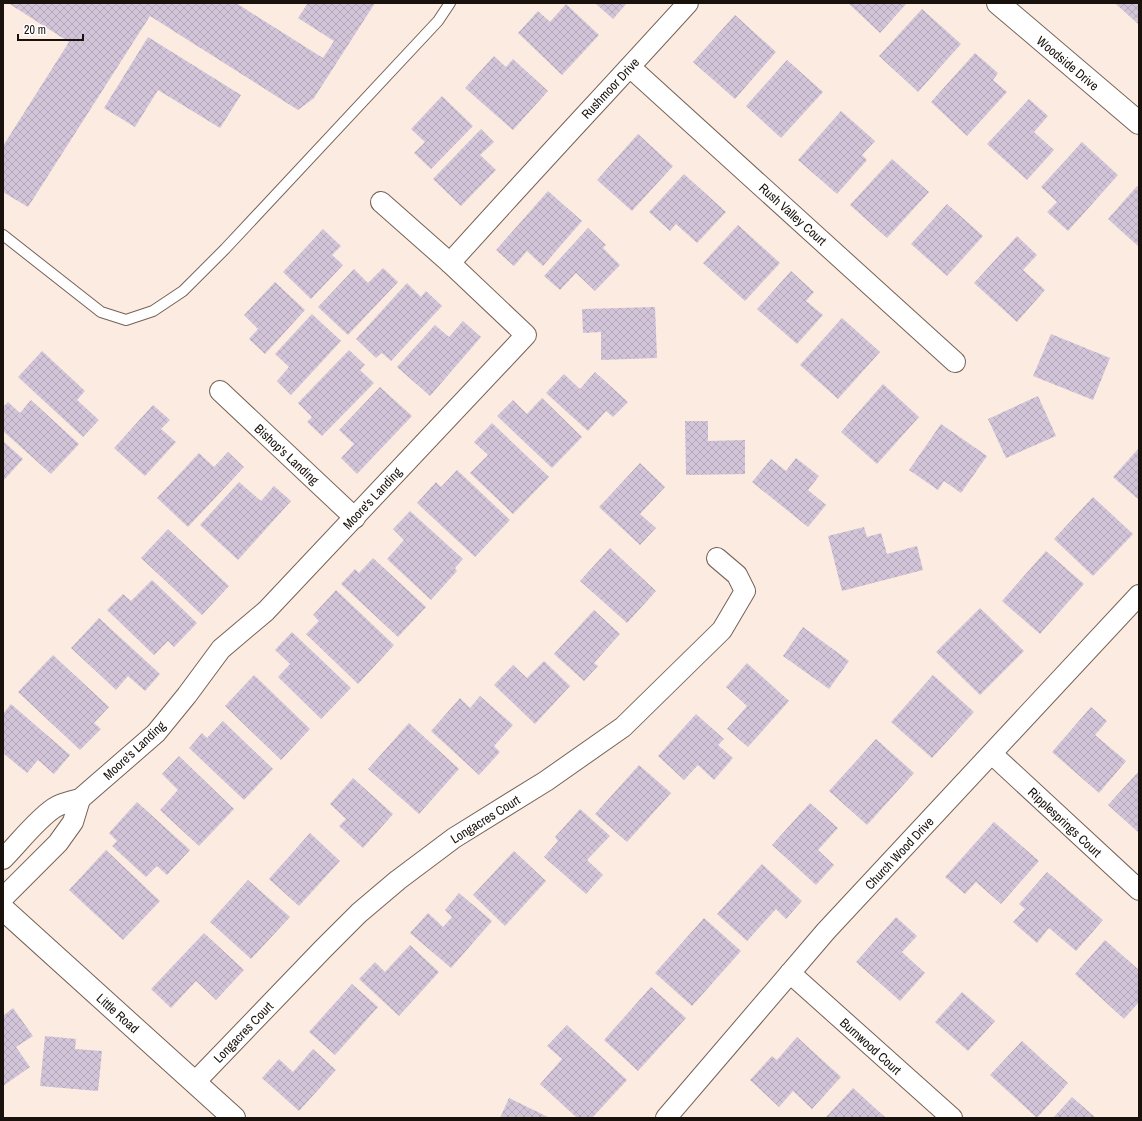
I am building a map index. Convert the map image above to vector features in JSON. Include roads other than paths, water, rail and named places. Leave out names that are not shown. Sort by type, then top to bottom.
[{"type":"street","name":"Rushmoor Drive","points":[[450,263],[688,3]]},
{"type":"street","name":"Woodside Drive","points":[[998,3],[1139,123]]},
{"type":"street","name":"Rush Valley Court","points":[[630,67],[955,362]]},
{"type":"street","name":"Moore's Landing","points":[[3,859],[37,823],[54,808],[80,799],[156,733],[187,695],[221,649],[266,611],[526,335],[450,263],[381,202]]},
{"type":"street","name":"Bishop's Landing","points":[[220,391],[355,518]]},
{"type":"street","name":"Longacres Court","points":[[195,1082],[359,913],[392,885],[454,838],[546,781],[623,727],[722,630],[745,591],[737,575],[717,558]]},
{"type":"street","name":"Church Wood Drive","points":[[666,1118],[826,931],[1139,595]]},
{"type":"street","name":"Ripplesprings Court","points":[[992,754],[1139,890]]},
{"type":"street","points":[[3,898],[58,843],[73,822],[80,799]]},
{"type":"street","name":"Little Road","points":[[3,908],[234,1118]]},
{"type":"street","name":"Burnwood Court","points":[[790,974],[952,1118]]},
{"type":"lane","points":[[3,235],[101,312],[126,320],[153,311],[183,291],[225,249],[438,21],[450,3]]}]
